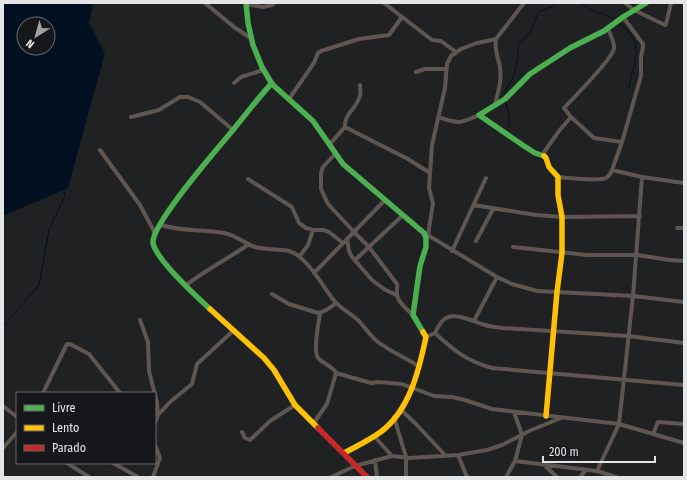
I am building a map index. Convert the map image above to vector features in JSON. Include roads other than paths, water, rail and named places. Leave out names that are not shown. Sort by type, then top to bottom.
[{"type":"street","points":[[274,3],[271,6],[246,4],[247,18],[252,40],[263,70],[272,83],[314,122],[330,144],[335,154],[350,171],[426,234],[497,277],[525,288],[537,291],[633,296],[684,302]]},
{"type":"street","points":[[384,3],[432,40],[442,41],[456,52]]},
{"type":"street","points":[[495,106],[501,76],[495,46],[496,39],[524,3]]},
{"type":"street","points":[[625,3],[634,10],[664,25],[666,24],[671,3]]},
{"type":"street","points":[[438,117],[455,123],[462,123],[479,115],[505,99],[530,74],[570,48],[608,29],[623,17],[646,3]]},
{"type":"street","points":[[207,4],[234,28],[252,40]]},
{"type":"street","points":[[289,99],[314,63],[318,53],[359,39],[389,35],[402,17]]},
{"type":"street","points":[[479,115],[524,146],[546,158],[549,167],[558,177],[575,179],[606,178],[610,175],[622,142],[641,76],[641,57],[643,47],[640,39],[623,17]]},
{"type":"street","points":[[608,29],[614,44],[613,51],[603,66],[564,108],[571,117],[596,139],[622,142]]},
{"type":"street","points":[[414,315],[420,266],[426,247],[426,234],[433,203],[429,188],[432,145],[445,88],[447,64],[451,56],[456,52],[477,43],[496,39]]},
{"type":"street","points":[[416,72],[425,69],[447,69]]},
{"type":"street","points":[[234,83],[241,77],[263,70]]},
{"type":"street","points":[[272,83],[198,171],[180,196],[155,233],[153,241],[155,250],[185,286],[264,358],[274,370],[295,405],[367,477]]},
{"type":"street","points":[[330,144],[345,128],[345,121],[358,102],[360,85]]},
{"type":"street","points":[[131,117],[159,110],[180,97],[188,97],[200,102],[233,130]]},
{"type":"street","points":[[542,155],[571,117]]},
{"type":"street","points":[[345,128],[374,140],[430,173]]},
{"type":"street","points":[[100,150],[140,205],[155,233]]},
{"type":"street","points":[[335,154],[321,173],[321,189],[331,209],[369,246],[397,284],[398,287],[396,295]]},
{"type":"street","points":[[612,170],[642,177],[684,183]]},
{"type":"street","points":[[546,416],[553,332],[562,253],[562,217],[558,195],[558,177]]},
{"type":"street","points":[[596,471],[619,424],[637,255],[642,177]]},
{"type":"street","points":[[452,251],[486,178]]},
{"type":"street","points":[[248,179],[292,207],[299,223],[306,228],[329,232],[343,244]]},
{"type":"street","points":[[314,273],[385,200]]},
{"type":"street","points":[[473,205],[536,215],[562,217],[640,216]]},
{"type":"street","points":[[476,242],[493,208]]},
{"type":"street","points":[[355,260],[403,215]]},
{"type":"street","points":[[161,226],[174,230],[200,230],[226,233],[257,247],[289,251],[300,256],[336,303],[357,319],[378,342],[418,366]]},
{"type":"street","points":[[677,228],[684,228]]},
{"type":"street","points":[[300,256],[308,245],[313,230]]},
{"type":"street","points":[[344,453],[385,428],[400,409],[411,388],[422,358],[426,337],[414,315],[404,306],[396,295],[384,289],[372,280],[355,260],[349,251],[347,239]]},
{"type":"street","points":[[185,286],[197,276],[226,260],[249,244]]},
{"type":"street","points":[[513,247],[587,255],[637,255],[684,261]]},
{"type":"street","points":[[474,321],[497,277]]},
{"type":"street","points":[[272,294],[289,304],[320,313],[336,303]]},
{"type":"street","points":[[314,424],[327,404],[336,373],[335,369],[318,359],[316,356],[320,313]]},
{"type":"street","points":[[426,337],[435,334],[441,321],[446,317],[451,316],[504,328],[628,336],[684,343]]},
{"type":"street","points":[[140,320],[148,342],[150,357],[148,363],[155,392]]},
{"type":"street","points":[[156,420],[158,415],[170,402],[192,384],[197,364],[234,330]]},
{"type":"street","points":[[435,334],[460,355],[478,364],[505,370],[684,385]]},
{"type":"street","points":[[43,392],[67,344],[70,344],[89,354],[119,392]]},
{"type":"street","points":[[336,373],[371,383],[402,384],[434,396],[465,400],[492,409],[619,424],[684,443]]},
{"type":"street","points":[[156,399],[158,415]]},
{"type":"street","points":[[242,432],[245,438],[250,440],[270,421],[295,405]]},
{"type":"street","points":[[3,406],[16,417]]},
{"type":"street","points":[[400,409],[445,455]]},
{"type":"street","points":[[506,477],[515,461],[522,436],[514,412]]},
{"type":"street","points":[[394,417],[406,457],[406,477]]},
{"type":"street","points":[[331,477],[355,466],[392,456],[406,457],[458,455],[487,450],[502,445],[535,428],[561,418]]},
{"type":"street","points":[[653,434],[658,422],[684,424]]},
{"type":"street","points":[[3,448],[16,433]]},
{"type":"street","points":[[374,436],[392,456]]},
{"type":"street","points":[[153,477],[160,458],[156,448]]},
{"type":"street","points":[[458,455],[467,477]]},
{"type":"street","points":[[375,460],[377,477]]},
{"type":"street","points":[[515,461],[596,471],[616,477]]},
{"type":"street","points":[[69,464],[89,477]]},
{"type":"street","points":[[115,464],[138,477]]},
{"type":"street","points":[[543,464],[557,477]]},
{"type":"street","points":[[580,477],[586,470]]},
{"type":"water","points":[[3,3],[93,3],[89,23],[105,53],[68,188],[3,216]]},
{"type":"waterway","points":[[505,96],[507,88],[513,78],[520,42],[530,33],[540,11],[552,7],[555,3]]},
{"type":"waterway","points":[[580,3],[591,10],[615,20]]},
{"type":"waterway","points":[[619,23],[628,31],[636,46],[635,61],[629,89]]},
{"type":"waterway","points":[[505,101],[509,113],[509,125]]},
{"type":"waterway","points":[[3,327],[39,285],[49,230],[65,195],[63,189]]}]
